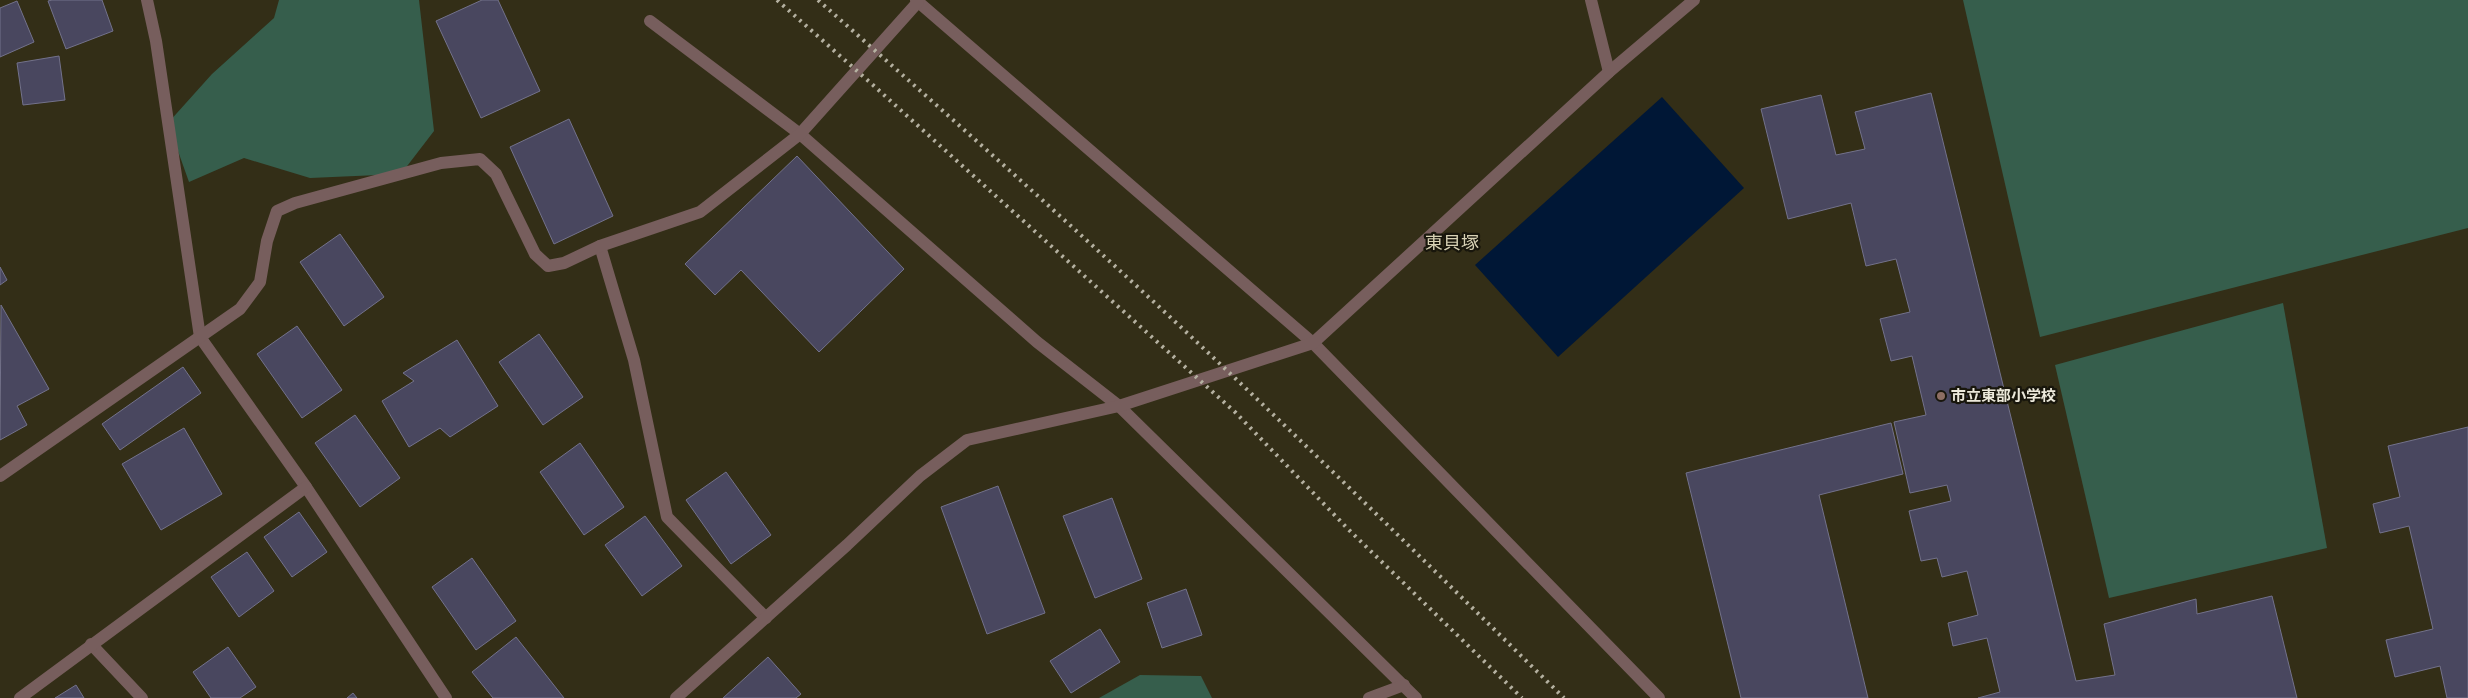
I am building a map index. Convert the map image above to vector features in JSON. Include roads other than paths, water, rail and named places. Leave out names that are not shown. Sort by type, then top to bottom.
[{"type":"street","points":[[147,0],[156,41],[200,337],[306,487],[446,698]]},
{"type":"street","points":[[1591,0],[1609,72]]},
{"type":"street","points":[[676,698],[920,476],[967,440],[1119,406],[1313,344],[1609,72],[1694,0]]},
{"type":"street","points":[[0,476],[240,309],[260,282],[267,241],[277,211],[295,203],[441,163],[480,160],[496,174],[535,254],[548,266],[564,264],[600,246],[700,212],[800,134],[917,1],[1313,344],[1659,698]]},
{"type":"street","points":[[650,21],[800,134],[1037,342],[1119,406],[1416,698]]},
{"type":"street","points":[[600,246],[634,360],[667,517],[766,618]]},
{"type":"street","points":[[20,698],[306,487]]},
{"type":"street","points":[[92,644],[142,698]]},
{"type":"street","points":[[1369,698],[1404,686]]},
{"type":"water","points":[[1662,97],[1744,188],[1558,357],[1475,265]]},
{"type":"railway","points":[[777,0],[1236,413],[1349,530],[1522,698]]},
{"type":"railway","points":[[818,0],[1048,205],[1184,330],[1328,467],[1564,698]]},
{"type":"place","name":"市立東部小学校","points":[[1941,396]]},
{"type":"district","name":"東貝塚","points":[[1452,243]]}]
